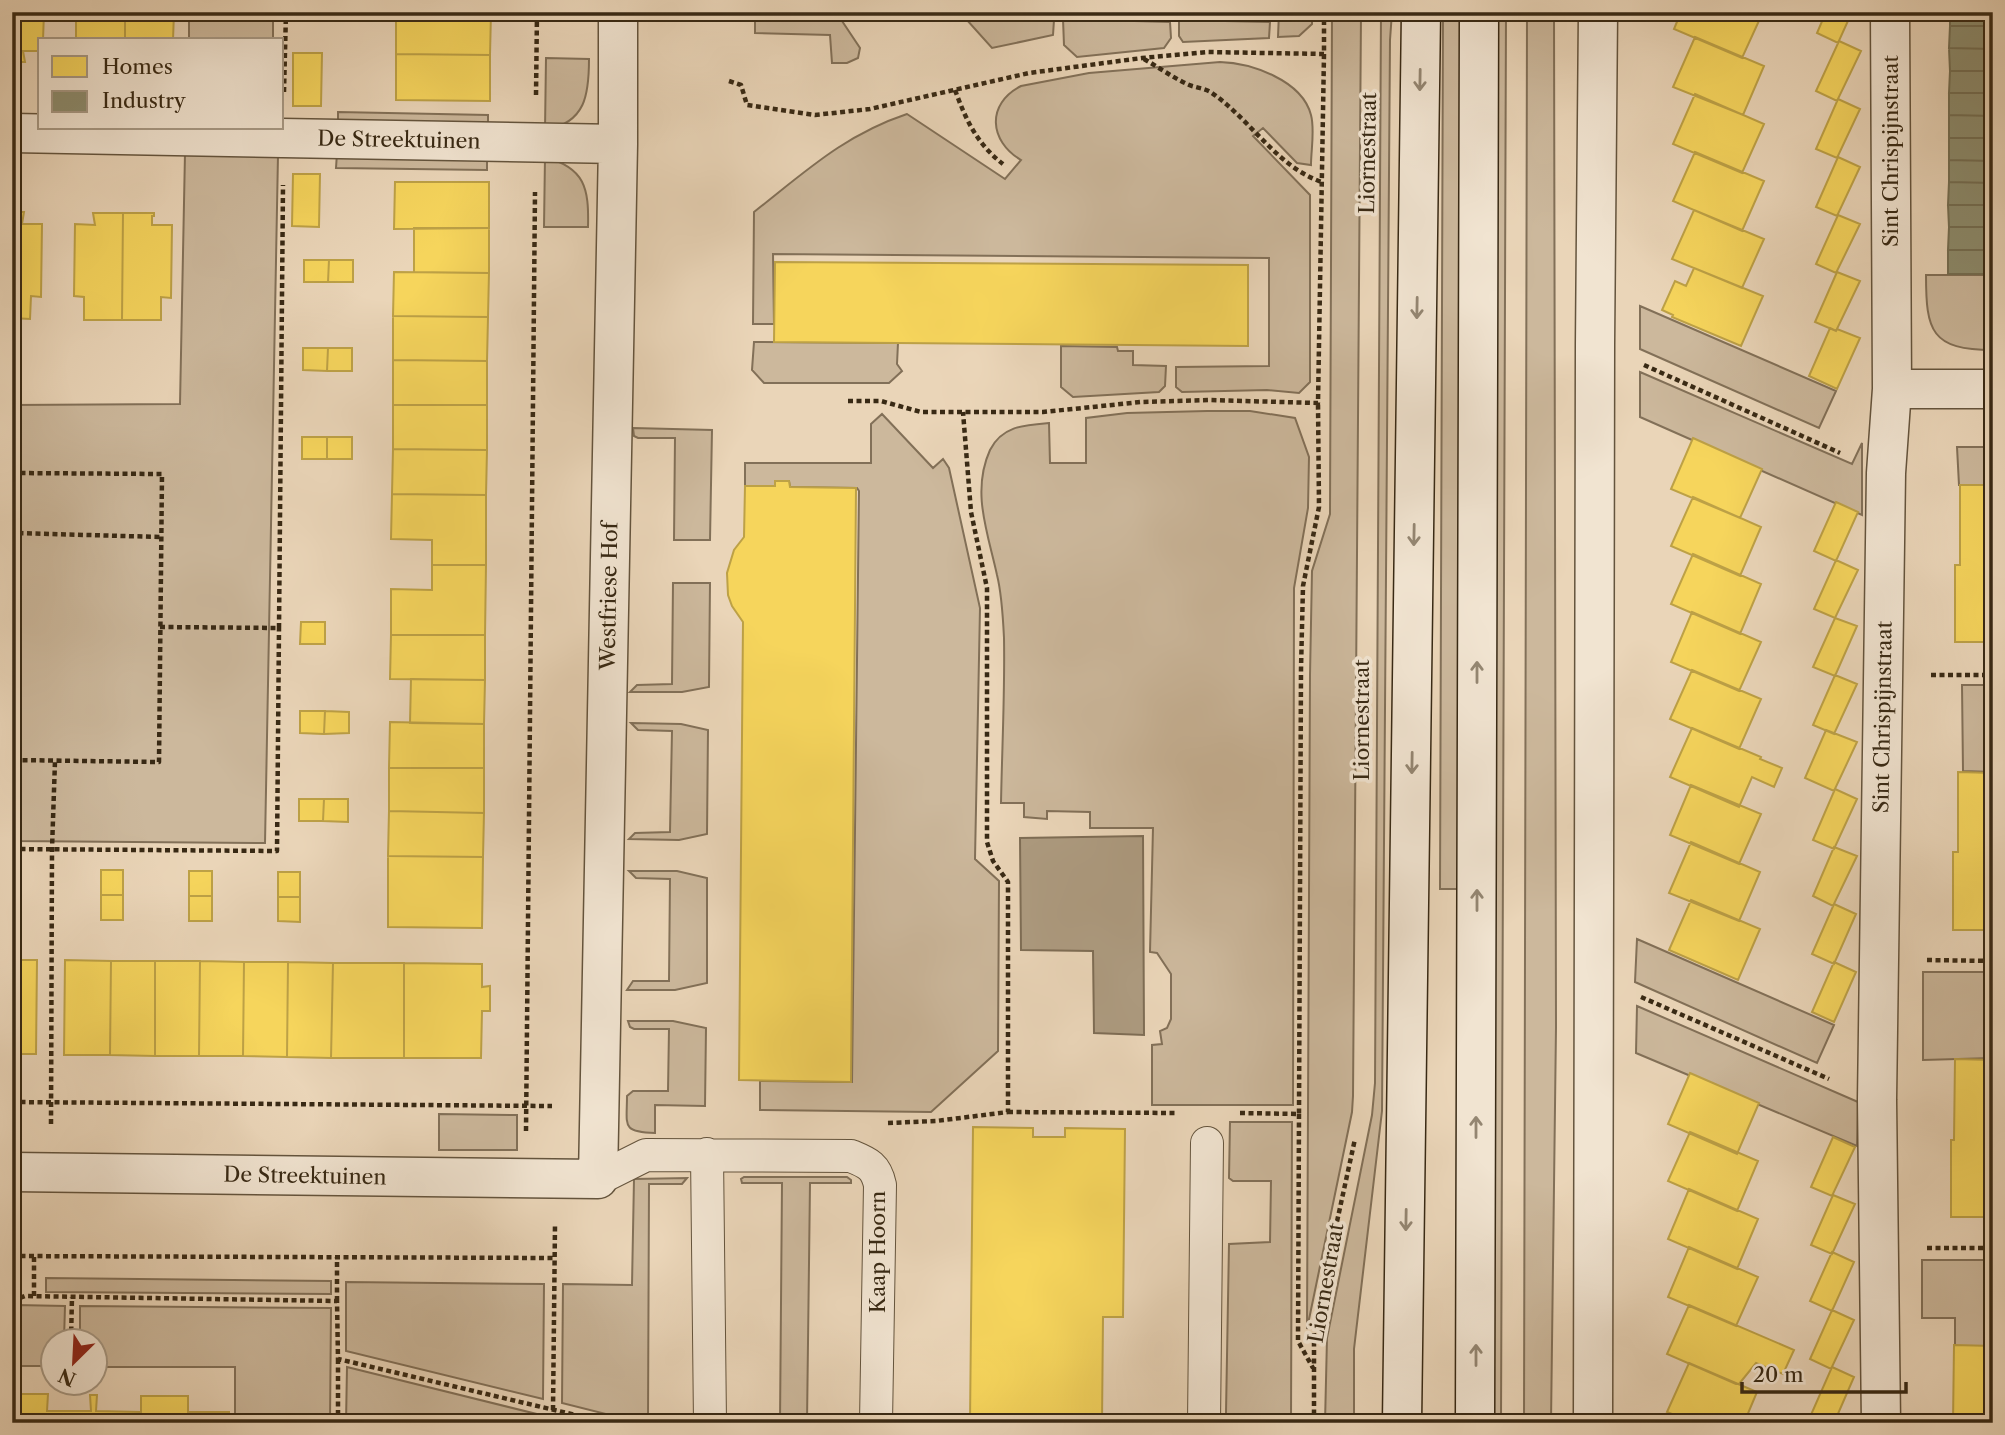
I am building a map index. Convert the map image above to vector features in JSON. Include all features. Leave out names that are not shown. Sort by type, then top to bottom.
[{"type":"street","name":"Westfriese Hof","points":[[598,1179],[618,144],[618,12]]},
{"type":"street","points":[[1402,1423],[1421,12]]},
{"type":"street","points":[[1475,1423],[1479,12]]},
{"type":"street","points":[[1593,1423],[1598,12]]},
{"type":"street","name":"Sint Chrispijnstraat","points":[[1881,1423],[1877,1100],[1886,473],[1892,389],[1890,12]]},
{"type":"street","name":"De Streektuinen","points":[[12,133],[618,144]]},
{"type":"street","points":[[1892,389],[1993,389]]},
{"type":"street","name":"De Streektuinen","points":[[12,1172],[598,1179]]},
{"type":"lane","points":[[1204,1423],[1207,1143]]},
{"type":"lane","points":[[707,1154],[710,1423]]},
{"type":"lane","points":[[598,1179],[646,1155],[851,1156]]},
{"type":"lane","name":"Kaap Hoorn","points":[[851,1156],[866,1162],[877,1173],[880,1185],[876,1423]]},
{"type":"path","points":[[12,849],[277,850],[285,12]]},
{"type":"path","points":[[537,12],[526,1106],[555,1258],[554,1410]]},
{"type":"path","points":[[1314,1370],[1298,1341],[1301,669],[1303,586],[1319,507],[1324,12]]},
{"type":"path","points":[[729,81],[741,85],[747,105],[815,115],[870,109],[1028,74],[1142,58],[1208,52],[1324,54]]},
{"type":"path","points":[[1142,58],[1187,84],[1210,91],[1252,127],[1295,170],[1322,182]]},
{"type":"path","points":[[955,90],[966,120],[977,139],[1003,164]]},
{"type":"path","points":[[1595,344],[1886,473]]},
{"type":"path","points":[[848,401],[881,401],[921,412],[1043,412],[1141,402],[1208,400],[1318,403]]},
{"type":"path","points":[[963,412],[971,512],[987,588],[987,842],[993,861],[1008,882],[1008,1112]]},
{"type":"path","points":[[12,472],[162,474],[159,762],[12,760]]},
{"type":"path","points":[[12,622],[14,533],[161,537]]},
{"type":"path","points":[[160,627],[279,628]]},
{"type":"path","points":[[1883,675],[1993,675]]},
{"type":"path","points":[[50,1172],[55,761]]},
{"type":"path","points":[[1879,960],[1993,961]]},
{"type":"path","points":[[1595,976],[1877,1100]]},
{"type":"path","points":[[12,1101],[599,1107]]},
{"type":"path","points":[[851,1156],[851,1124],[936,1121],[1008,1112],[1179,1113]]},
{"type":"path","points":[[1232,1113],[1299,1114]]},
{"type":"path","name":"Liornestraat","points":[[1314,1423],[1314,1327],[1355,1137]]},
{"type":"path","points":[[1879,1248],[1993,1248]]},
{"type":"path","points":[[12,1256],[555,1258]]},
{"type":"path","points":[[34,1256],[34,1296]]},
{"type":"path","points":[[337,1257],[338,1423]]},
{"type":"path","points":[[12,1301],[24,1296],[34,1296],[337,1301]]},
{"type":"path","points":[[71,1326],[72,1297]]},
{"type":"path","points":[[338,1359],[601,1423]]},
{"type":"shaded area","points":[[189,12],[273,12],[273,38],[189,38]]},
{"type":"shaded area","points":[[755,12],[775,12],[776,19],[842,21],[860,48],[858,58],[847,63],[832,63],[830,35],[755,33]]},
{"type":"shaded area","points":[[1279,12],[1312,12],[1312,24],[1299,36],[1278,37]]},
{"type":"shaded area","points":[[1332,12],[1361,12],[1353,1096],[1352,1112],[1307,1329],[1310,675],[1312,571],[1330,514]]},
{"type":"shaded area","points":[[1381,12],[1392,12],[1382,1111],[1354,1349],[1354,1423],[1325,1423],[1327,1338],[1372,1115],[1375,1083]]},
{"type":"shaded area","points":[[1443,12],[1467,12],[1463,889],[1440,889]]},
{"type":"shaded area","points":[[1496,12],[1506,12],[1501,1423],[1493,1423]]},
{"type":"shaded area","points":[[1527,12],[1554,12],[1556,1027],[1551,1423],[1524,1423]]},
{"type":"shaded area","points":[[966,19],[1054,20],[1053,35],[992,48]]},
{"type":"shaded area","points":[[1063,19],[1170,22],[1171,38],[1164,48],[1077,57],[1064,45]]},
{"type":"shaded area","points":[[1179,20],[1270,22],[1269,38],[1183,42],[1179,36]]},
{"type":"shaded area","points":[[546,58],[589,59],[586,95],[577,114],[559,126],[545,130]]},
{"type":"shaded area","points":[[1220,62],[1246,66],[1274,76],[1297,92],[1311,115],[1311,165],[1297,163],[1263,128],[1253,136],[1310,195],[1310,382],[1299,393],[1267,390],[1182,392],[1176,387],[1176,367],[1269,366],[1269,258],[773,254],[774,324],[753,324],[754,212],[844,144],[907,114],[1005,179],[1021,160],[1010,152],[998,133],[997,112],[1002,102],[1021,86],[1089,73]]},
{"type":"shaded area","points":[[338,112],[488,115],[488,129],[338,126]]},
{"type":"shaded area","points":[[185,153],[278,155],[265,843],[12,841],[12,405],[180,404]]},
{"type":"shaded area","points":[[337,153],[487,156],[487,170],[336,168]]},
{"type":"shaded area","points":[[545,157],[569,167],[582,182],[587,201],[588,227],[544,227]]},
{"type":"shaded area","points":[[1926,275],[1993,275],[1993,350],[1956,346],[1936,334],[1928,310]]},
{"type":"shaded area","points":[[1640,306],[1836,391],[1819,428],[1640,349]]},
{"type":"shaded area","points":[[754,342],[898,343],[897,364],[902,371],[889,383],[764,383],[752,370]]},
{"type":"shaded area","points":[[1061,346],[1117,347],[1118,351],[1133,351],[1133,365],[1166,366],[1165,386],[1159,392],[1073,397],[1061,387]]},
{"type":"shaded area","points":[[1640,372],[1852,464],[1862,443],[1862,515],[1640,417]]},
{"type":"shaded area","points":[[1250,411],[1295,418],[1309,457],[1308,508],[1294,588],[1293,1105],[1152,1105],[1152,1045],[1162,1044],[1160,1031],[1167,1028],[1171,1019],[1171,974],[1157,953],[1150,952],[1153,828],[1090,828],[1090,812],[1047,811],[1047,819],[1024,817],[1024,803],[1001,803],[1003,622],[1000,590],[981,497],[984,466],[990,450],[1007,431],[1049,423],[1050,463],[1086,463],[1086,418],[1127,413]]},
{"type":"shaded area","points":[[882,414],[933,468],[943,459],[949,468],[980,608],[975,859],[999,881],[998,1051],[931,1112],[760,1110],[760,1081],[852,1082],[859,491],[857,488],[790,487],[789,481],[775,481],[775,487],[745,486],[745,463],[871,463],[871,424]]},
{"type":"shaded area","points":[[633,428],[712,430],[710,540],[674,540],[675,438],[638,438],[634,436]]},
{"type":"shaded area","points":[[1957,447],[1993,447],[1993,485],[1959,485]]},
{"type":"shaded area","points":[[673,583],[710,583],[709,687],[682,692],[630,692],[637,685],[672,684]]},
{"type":"shaded area","points":[[1962,685],[1993,685],[1993,772],[1963,771]]},
{"type":"shaded area","points":[[631,723],[681,724],[708,730],[707,834],[679,840],[629,839],[635,833],[670,832],[672,731],[638,730]]},
{"type":"shaded area","points":[[1143,836],[1144,1035],[1094,1033],[1093,951],[1021,950],[1020,838]]},
{"type":"shaded area","points":[[629,871],[677,871],[707,878],[707,983],[675,990],[627,990],[633,981],[669,981],[670,879],[636,878]]},
{"type":"shaded area","points":[[1637,939],[1834,1025],[1817,1063],[1635,982]]},
{"type":"shaded area","points":[[1923,972],[1993,972],[1993,1058],[1923,1060]]},
{"type":"shaded area","points":[[1637,1006],[1858,1102],[1857,1146],[1636,1053]]},
{"type":"shaded area","points":[[628,1021],[673,1021],[706,1028],[705,1106],[655,1105],[655,1133],[631,1129],[627,1121],[627,1096],[633,1091],[668,1091],[669,1029],[634,1029]]},
{"type":"shaded area","points":[[439,1114],[517,1115],[517,1150],[439,1150]]},
{"type":"shaded area","points":[[1230,1122],[1292,1122],[1291,1423],[1268,1423],[1268,1419],[1227,1418],[1229,1244],[1270,1242],[1271,1181],[1233,1181],[1229,1178]]},
{"type":"shaded area","points":[[847,1177],[851,1180],[851,1183],[810,1183],[807,1423],[780,1423],[782,1183],[742,1183],[741,1179]]},
{"type":"shaded area","points":[[687,1178],[682,1184],[649,1184],[648,1423],[611,1423],[610,1415],[562,1403],[563,1284],[632,1285],[634,1179]]},
{"type":"shaded area","points":[[1922,1260],[1993,1260],[1993,1346],[1955,1346],[1955,1318],[1922,1318]]},
{"type":"shaded area","points":[[46,1278],[331,1281],[331,1294],[46,1292]]},
{"type":"shaded area","points":[[346,1282],[544,1284],[543,1399],[346,1351]]},
{"type":"shaded area","points":[[65,1306],[64,1326],[38,1326],[38,1366],[12,1366],[12,1307]]},
{"type":"shaded area","points":[[80,1306],[331,1308],[330,1423],[235,1423],[235,1367],[108,1367],[108,1326],[80,1326]]},
{"type":"shaded area","points":[[347,1367],[573,1423],[346,1423]]},
{"type":"building: Homes","points":[[12,12],[44,12],[43,38],[38,38],[38,51],[23,51],[25,62],[12,62]]},
{"type":"building: Homes","points":[[76,12],[125,12],[125,38],[76,38]]},
{"type":"building: Homes","points":[[125,12],[174,12],[173,38],[125,38]]},
{"type":"building: Homes","points":[[306,12],[331,12],[331,21],[306,20]]},
{"type":"building: Homes","points":[[331,12],[356,12],[356,21],[331,21]]},
{"type":"building: Homes","points":[[396,12],[491,12],[490,55],[396,54]]},
{"type":"building: Homes","points":[[1681,12],[1763,12],[1742,58],[1674,29]]},
{"type":"building: Homes","points":[[1826,12],[1852,12],[1838,43],[1817,33]]},
{"type":"building: Homes","points":[[1695,37],[1764,66],[1743,115],[1673,87]]},
{"type":"building: Homes","points":[[1839,41],[1861,51],[1837,101],[1816,91]]},
{"type":"building: Homes","points":[[293,53],[322,53],[321,106],[293,106]]},
{"type":"building: Homes","points":[[396,54],[490,55],[490,101],[396,100]]},
{"type":"building: Homes","points":[[1695,94],[1764,124],[1742,173],[1673,144]]},
{"type":"building: Homes","points":[[1838,99],[1860,109],[1837,158],[1816,149]]},
{"type":"building: Homes","points":[[1695,152],[1764,181],[1742,231],[1673,201]]},
{"type":"building: Homes","points":[[1838,157],[1860,167],[1837,216],[1816,207]]},
{"type":"building: Homes","points":[[293,174],[320,174],[319,227],[292,226]]},
{"type":"building: Homes","points":[[395,182],[489,182],[489,228],[394,229]]},
{"type":"building: Homes","points":[[1694,210],[1764,239],[1742,288],[1672,259]]},
{"type":"building: Homes","points":[[12,212],[24,212],[22,224],[42,224],[41,297],[31,296],[30,319],[12,318]]},
{"type":"building: Homes","points":[[93,213],[123,213],[122,320],[84,320],[84,297],[74,296],[75,224],[95,225]]},
{"type":"building: Homes","points":[[123,213],[154,213],[152,225],[172,225],[171,298],[161,297],[161,320],[122,320]]},
{"type":"building: Homes","points":[[1838,215],[1860,224],[1836,273],[1816,264]]},
{"type":"building: Homes","points":[[414,228],[489,228],[489,273],[414,272]]},
{"type":"building: Homes","points":[[304,260],[329,260],[328,282],[304,282]]},
{"type":"building: Homes","points":[[329,260],[353,260],[353,282],[328,282]]},
{"type":"building: Homes","points":[[775,262],[1248,265],[1248,346],[774,342]]},
{"type":"building: Homes","points":[[1694,268],[1763,296],[1741,346],[1672,317],[1673,315],[1662,310],[1675,281],[1686,286]]},
{"type":"building: Homes","points":[[394,272],[489,273],[488,317],[393,316]]},
{"type":"building: Homes","points":[[1837,272],[1860,281],[1836,331],[1815,322]]},
{"type":"building: Homes","points":[[393,316],[488,317],[487,361],[393,360]]},
{"type":"building: Homes","points":[[1830,328],[1860,338],[1837,389],[1809,376]]},
{"type":"building: Homes","points":[[303,348],[328,348],[327,371],[303,370]]},
{"type":"building: Homes","points":[[328,348],[352,348],[352,371],[327,371]]},
{"type":"building: Homes","points":[[393,360],[487,361],[487,405],[393,405]]},
{"type":"building: Homes","points":[[393,405],[487,405],[487,450],[393,449]]},
{"type":"building: Homes","points":[[302,437],[327,437],[327,459],[302,459]]},
{"type":"building: Homes","points":[[327,437],[352,437],[352,459],[327,459]]},
{"type":"building: Homes","points":[[1693,438],[1762,469],[1740,518],[1671,489]]},
{"type":"building: Homes","points":[[393,449],[487,450],[486,495],[392,494]]},
{"type":"building: Homes","points":[[775,481],[789,481],[790,487],[856,488],[851,1082],[739,1080],[743,622],[728,595],[727,573],[734,550],[744,537],[745,486],[775,486]]},
{"type":"building: Homes","points":[[1960,485],[1993,485],[1993,642],[1955,642],[1955,565],[1960,565]]},
{"type":"building: Homes","points":[[392,494],[486,495],[486,565],[432,565],[432,540],[391,539]]},
{"type":"building: Homes","points":[[1693,497],[1761,527],[1740,576],[1671,546]]},
{"type":"building: Homes","points":[[1836,502],[1858,512],[1836,561],[1814,551]]},
{"type":"building: Homes","points":[[1693,554],[1761,584],[1740,634],[1671,604]]},
{"type":"building: Homes","points":[[1836,560],[1858,570],[1835,618],[1814,609]]},
{"type":"building: Homes","points":[[432,565],[486,565],[485,635],[391,635],[391,589],[432,590]]},
{"type":"building: Homes","points":[[1692,612],[1761,642],[1739,691],[1671,662]]},
{"type":"building: Homes","points":[[1835,618],[1857,626],[1835,676],[1813,667]]},
{"type":"building: Homes","points":[[301,622],[325,622],[325,644],[300,644]]},
{"type":"building: Homes","points":[[391,635],[485,635],[485,680],[390,679]]},
{"type":"building: Homes","points":[[1692,670],[1761,699],[1739,749],[1670,719]]},
{"type":"building: Homes","points":[[1835,675],[1857,684],[1834,734],[1813,725]]},
{"type":"building: Homes","points":[[411,679],[485,680],[484,724],[410,723]]},
{"type":"building: Homes","points":[[300,711],[325,711],[324,734],[300,733]]},
{"type":"building: Homes","points":[[325,711],[349,712],[349,733],[324,734]]},
{"type":"building: Homes","points":[[390,722],[484,724],[484,768],[389,768]]},
{"type":"building: Homes","points":[[1692,728],[1782,768],[1774,787],[1752,777],[1739,807],[1670,777]]},
{"type":"building: Homes","points":[[1826,730],[1857,742],[1834,791],[1805,778]]},
{"type":"building: Homes","points":[[389,768],[484,768],[484,813],[389,811]]},
{"type":"building: Homes","points":[[1958,772],[1993,773],[1993,930],[1953,930],[1953,852],[1958,852]]},
{"type":"building: Homes","points":[[1691,785],[1761,814],[1739,864],[1670,835]]},
{"type":"building: Homes","points":[[1835,789],[1857,799],[1834,849],[1813,840]]},
{"type":"building: Homes","points":[[299,799],[324,799],[323,821],[299,821]]},
{"type":"building: Homes","points":[[324,799],[348,799],[348,822],[323,821]]},
{"type":"building: Homes","points":[[389,811],[484,813],[483,857],[388,856]]},
{"type":"building: Homes","points":[[1691,842],[1760,872],[1739,921],[1669,893]]},
{"type":"building: Homes","points":[[1834,847],[1857,856],[1833,906],[1813,896]]},
{"type":"building: Homes","points":[[388,856],[483,857],[482,928],[388,927]]},
{"type":"building: Homes","points":[[101,870],[123,870],[123,895],[101,895]]},
{"type":"building: Homes","points":[[189,871],[212,871],[212,896],[189,896]]},
{"type":"building: Homes","points":[[278,872],[300,872],[300,897],[278,897]]},
{"type":"building: Homes","points":[[101,895],[123,895],[123,920],[101,920]]},
{"type":"building: Homes","points":[[189,896],[212,896],[212,921],[189,921]]},
{"type":"building: Homes","points":[[278,897],[300,897],[300,922],[278,921]]},
{"type":"building: Homes","points":[[1691,900],[1760,929],[1738,980],[1669,950]]},
{"type":"building: Homes","points":[[1834,904],[1856,914],[1834,964],[1812,954]]},
{"type":"building: Homes","points":[[12,960],[37,960],[36,1054],[12,1054]]},
{"type":"building: Homes","points":[[65,960],[111,961],[110,1055],[64,1055]]},
{"type":"building: Homes","points":[[111,961],[155,961],[155,1056],[110,1055]]},
{"type":"building: Homes","points":[[155,961],[200,961],[199,1056],[155,1056]]},
{"type":"building: Homes","points":[[200,961],[244,962],[243,1056],[199,1056]]},
{"type":"building: Homes","points":[[244,962],[288,962],[287,1057],[243,1056]]},
{"type":"building: Homes","points":[[288,962],[333,963],[331,1058],[287,1057]]},
{"type":"building: Homes","points":[[1834,962],[1856,972],[1834,1022],[1812,1012]]},
{"type":"building: Homes","points":[[333,963],[404,963],[404,1058],[331,1058]]},
{"type":"building: Homes","points":[[404,963],[482,964],[482,987],[490,986],[490,1011],[482,1011],[481,1058],[404,1058]]},
{"type":"building: Homes","points":[[1955,1059],[1993,1060],[1993,1217],[1951,1217]]},
{"type":"building: Homes","points":[[1690,1073],[1759,1103],[1737,1154],[1668,1124]]},
{"type":"building: Homes","points":[[973,1127],[1033,1128],[1033,1137],[1065,1137],[1065,1128],[1125,1129],[1123,1317],[1103,1317],[1102,1423],[970,1423]]},
{"type":"building: Homes","points":[[1690,1132],[1758,1161],[1737,1211],[1668,1181]]},
{"type":"building: Homes","points":[[1833,1137],[1855,1147],[1832,1196],[1811,1187]]},
{"type":"building: Homes","points":[[1689,1189],[1758,1219],[1737,1269],[1668,1239]]},
{"type":"building: Homes","points":[[1833,1195],[1855,1204],[1832,1254],[1811,1245]]},
{"type":"building: Homes","points":[[1689,1247],[1758,1277],[1736,1326],[1668,1297]]},
{"type":"building: Homes","points":[[1832,1252],[1854,1262],[1832,1311],[1810,1301]]},
{"type":"building: Homes","points":[[1689,1305],[1794,1350],[1783,1374],[1756,1363],[1739,1384],[1736,1384],[1667,1354]]},
{"type":"building: Homes","points":[[1832,1310],[1854,1320],[1831,1369],[1810,1359]]},
{"type":"building: Homes","points":[[1954,1345],[1993,1346],[1993,1423],[1953,1423]]},
{"type":"building: Homes","points":[[1689,1363],[1757,1392],[1744,1423],[1695,1423],[1667,1412]]},
{"type":"building: Homes","points":[[1832,1367],[1854,1377],[1834,1423],[1823,1423],[1810,1417]]},
{"type":"building: Homes","points":[[12,1394],[48,1396],[47,1411],[91,1411],[90,1396],[97,1396],[96,1411],[141,1412],[141,1396],[188,1396],[188,1412],[229,1412],[229,1423],[12,1423]]},
{"type":"building: Industry","points":[[1950,12],[1993,12],[1993,26],[1950,26]]},
{"type":"building: Industry","points":[[1950,26],[1993,26],[1993,49],[1949,48]]},
{"type":"building: Industry","points":[[1949,48],[1993,49],[1993,71],[1950,71]]},
{"type":"building: Industry","points":[[1950,71],[1993,71],[1993,93],[1949,93]]},
{"type":"building: Industry","points":[[1949,93],[1993,93],[1993,116],[1949,115]]},
{"type":"building: Industry","points":[[1949,115],[1993,116],[1993,138],[1949,138]]},
{"type":"building: Industry","points":[[1949,138],[1993,138],[1993,161],[1949,160]]},
{"type":"building: Industry","points":[[1949,160],[1993,161],[1993,183],[1949,182]]},
{"type":"building: Industry","points":[[1949,182],[1993,183],[1993,205],[1948,205]]},
{"type":"building: Industry","points":[[1948,205],[1993,205],[1993,227],[1949,227]]},
{"type":"building: Industry","points":[[1949,227],[1993,227],[1993,250],[1948,250]]},
{"type":"building: Industry","points":[[1948,250],[1993,250],[1993,274],[1948,274]]}]
